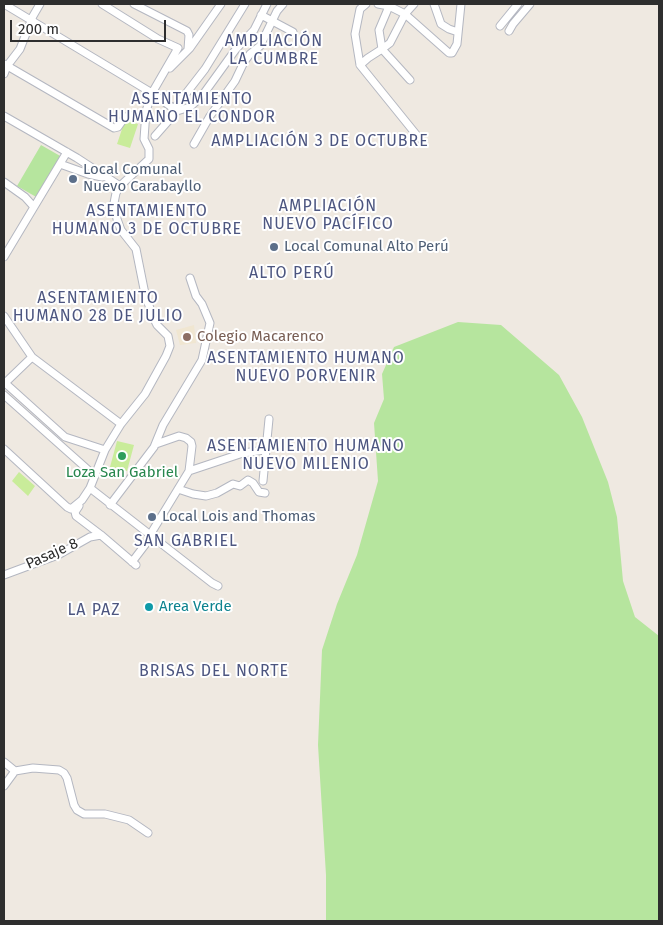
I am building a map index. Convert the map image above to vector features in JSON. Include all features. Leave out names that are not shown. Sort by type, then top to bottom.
[{"type":"street","points":[[4,4],[31,22],[152,93],[176,110],[190,107],[202,96],[236,49],[254,30],[267,4]]},
{"type":"street","points":[[4,74],[6,65],[20,49],[40,4]]},
{"type":"street","points":[[102,4],[158,39],[178,48],[152,93],[146,111],[144,139],[149,149],[149,158],[120,186],[114,203],[116,219],[121,230],[136,249],[145,294],[153,317],[171,342],[166,356],[145,394],[121,424],[105,450],[90,488],[75,514],[101,534],[134,564],[189,471],[191,442],[179,436],[156,444]]},
{"type":"street","points":[[134,4],[186,31],[189,39],[187,50]]},
{"type":"street","points":[[161,78],[187,50],[221,4]]},
{"type":"street","points":[[155,136],[205,69],[245,4]]},
{"type":"street","points":[[194,144],[210,116],[235,81],[244,62],[260,46],[271,22],[283,4]]},
{"type":"street","points":[[366,4],[360,9],[355,34],[360,65],[419,138]]},
{"type":"street","points":[[378,4],[389,5],[405,14],[432,40],[449,53],[455,50],[461,4]]},
{"type":"street","points":[[360,65],[390,43],[405,14],[414,4]]},
{"type":"street","points":[[434,4],[441,24],[458,32]]},
{"type":"street","points":[[500,26],[518,4]]},
{"type":"street","points":[[509,31],[530,4]]},
{"type":"street","points":[[389,5],[380,30],[382,49],[410,80]]},
{"type":"street","points":[[261,15],[293,32]]},
{"type":"street","points":[[6,65],[114,128],[118,127],[125,117],[138,115],[146,111]]},
{"type":"street","points":[[4,116],[67,152],[120,186]]},
{"type":"street","points":[[4,257],[7,246],[34,207],[67,152]]},
{"type":"street","points":[[60,164],[88,174],[107,178]]},
{"type":"street","points":[[4,182],[30,201],[34,207]]},
{"type":"street","points":[[110,505],[156,444],[163,425],[202,360],[210,323],[202,304],[196,296],[190,278]]},
{"type":"street","points":[[4,316],[32,357],[121,424]]},
{"type":"street","points":[[32,357],[4,383],[65,437],[105,450]]},
{"type":"street","points":[[4,395],[95,476]]},
{"type":"street","points":[[263,481],[269,419]]},
{"type":"street","points":[[4,449],[67,507],[71,509],[82,500]]},
{"type":"street","points":[[189,471],[243,453],[266,450]]},
{"type":"street","points":[[178,489],[206,496],[217,493],[233,484],[240,486],[248,480],[259,492],[265,493]]},
{"type":"street","points":[[90,488],[218,586]]},
{"type":"street","name":"Pasaje 8","points":[[4,575],[58,555],[90,537],[101,534]]},
{"type":"street","points":[[4,762],[15,771]]},
{"type":"street","points":[[4,786],[15,771],[33,768],[59,770],[64,773],[77,810],[84,814],[104,814],[129,820],[148,833]]},
{"type":"shaded area","name":"Colegio Macarenco","points":[[194,325],[196,343],[180,345],[176,330]]},
{"type":"green space","points":[[125,120],[138,124],[130,148],[117,144]]},
{"type":"green space","points":[[41,145],[62,157],[38,198],[17,186]]},
{"type":"green space","points":[[458,322],[501,325],[559,375],[582,417],[608,482],[617,517],[623,581],[635,617],[659,636],[659,921],[326,921],[326,875],[318,745],[322,650],[337,604],[357,555],[378,481],[374,423],[384,399],[382,374],[394,347]]},
{"type":"green space","name":"Loza San Gabriel","points":[[117,441],[134,445],[127,471],[110,467]]},
{"type":"green space","points":[[19,472],[35,486],[28,496],[12,481]]},
{"type":"place","name":"Local Comunal Nuevo Carabayllo","points":[[73,179]]},
{"type":"place","name":"Local Comunal Alto Perú","points":[[274,247]]},
{"type":"place","name":"Colegio Macarenco","points":[[187,337]]},
{"type":"place","name":"Loza San Gabriel","points":[[122,456]]},
{"type":"place","name":"Local Lois and Thomas","points":[[152,517]]},
{"type":"place","name":"Area Verde","points":[[149,607]]},
{"type":"district","name":"AMPLIACIÓN LA CUMBRE","points":[[274,51]]},
{"type":"district","name":"ASENTAMIENTO HUMANO EL CONDOR","points":[[192,109]]},
{"type":"district","name":"AMPLIACIÓN 3 DE OCTUBRE","points":[[320,142]]},
{"type":"district","name":"AMPLIACIÓN NUEVO PACÍFICO","points":[[328,216]]},
{"type":"district","name":"ASENTAMIENTO HUMANO 3 DE OCTUBRE","points":[[147,221]]},
{"type":"district","name":"ALTO PERÚ","points":[[292,274]]},
{"type":"district","name":"ASENTAMIENTO HUMANO 28 DE JULIO","points":[[98,308]]},
{"type":"district","name":"ASENTAMIENTO HUMANO NUEVO PORVENIR","points":[[306,368]]},
{"type":"district","name":"ASENTAMIENTO HUMANO NUEVO MILENIO","points":[[306,456]]},
{"type":"district","name":"SAN GABRIEL","points":[[186,542]]},
{"type":"district","name":"LA PAZ","points":[[94,611]]},
{"type":"district","name":"BRISAS DEL NORTE","points":[[214,672]]}]
